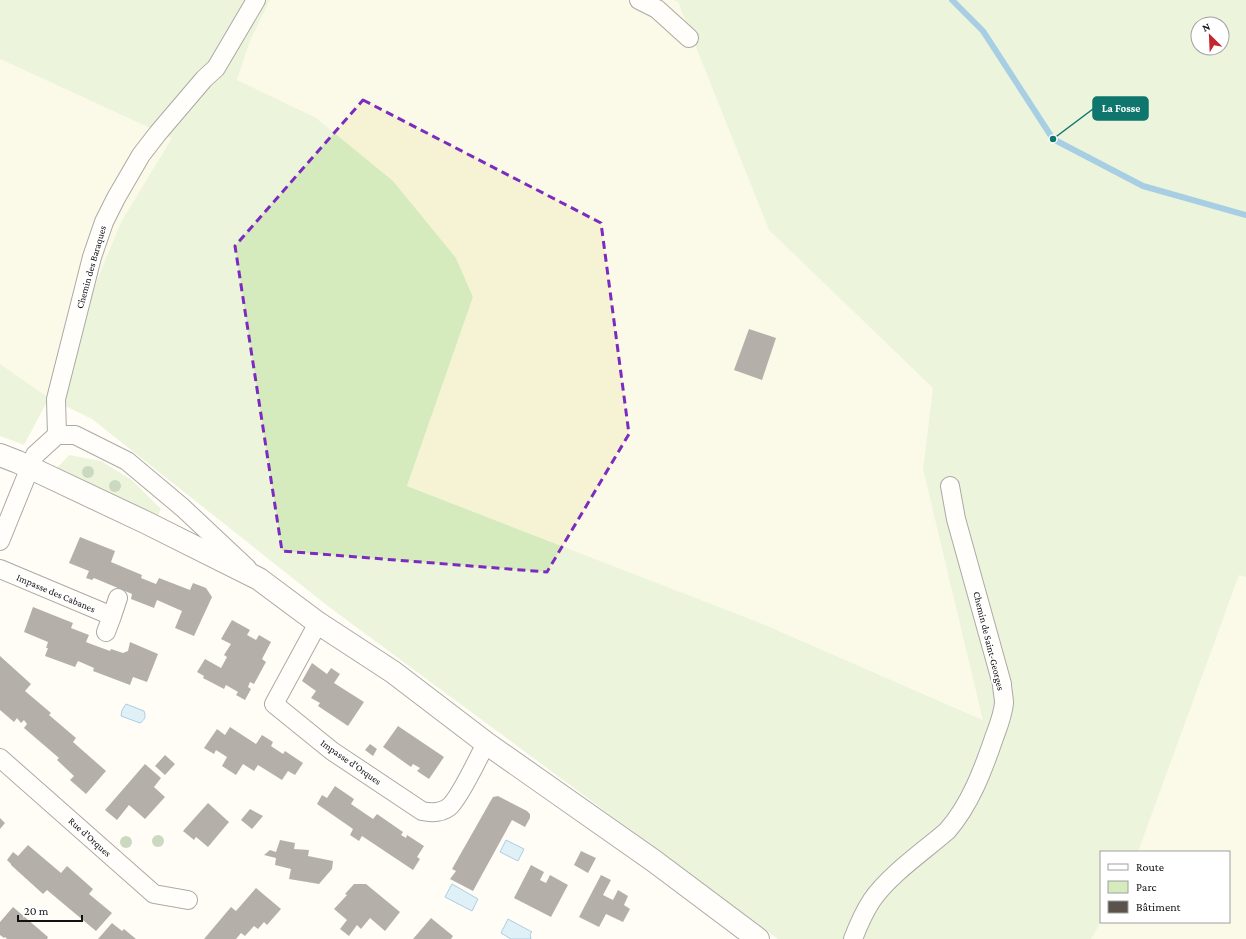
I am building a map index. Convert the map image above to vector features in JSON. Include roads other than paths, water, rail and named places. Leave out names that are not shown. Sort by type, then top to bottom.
[{"type":"street","name":"Chemin des Baraques","points":[[57,435],[56,399],[92,257],[104,222],[141,155],[204,79],[216,68],[256,0]]},
{"type":"street","points":[[639,0],[657,8],[690,38]]},
{"type":"street","points":[[0,541],[35,455],[57,435],[75,435],[127,461],[183,508],[259,579],[318,623],[393,672],[486,744],[654,861],[758,939]]},
{"type":"street","points":[[0,455],[147,523],[259,579]]},
{"type":"street","name":"Chemin de Saint-Georges","points":[[853,939],[862,916],[872,900],[885,884],[947,831],[955,822],[986,764],[1001,719],[1004,702],[1002,684],[956,519],[950,486]]},
{"type":"street","name":"Impasse des Cabanes","points":[[0,569],[109,624],[118,598]]},
{"type":"street","name":"Impasse d'Orques","points":[[318,623],[274,704],[332,751],[422,811],[431,813],[441,811],[449,807],[456,799],[486,744]]},
{"type":"street","name":"Rue d'Orques","points":[[0,758],[154,894],[188,900]]},
{"type":"water","points":[[126,704],[144,711],[145,718],[142,722],[140,723],[121,716],[122,710]]},
{"type":"water","points":[[506,840],[524,849],[518,861],[500,852]]},
{"type":"water","points":[[452,884],[478,899],[472,911],[445,897]]},
{"type":"water","points":[[508,919],[532,932],[530,934],[531,939],[511,939],[501,933]]},
{"type":"waterway","points":[[952,0],[983,31],[1053,139],[1143,186],[1246,215]]},
{"type":"place","name":"La Fosse","points":[[1053,139]]}]
